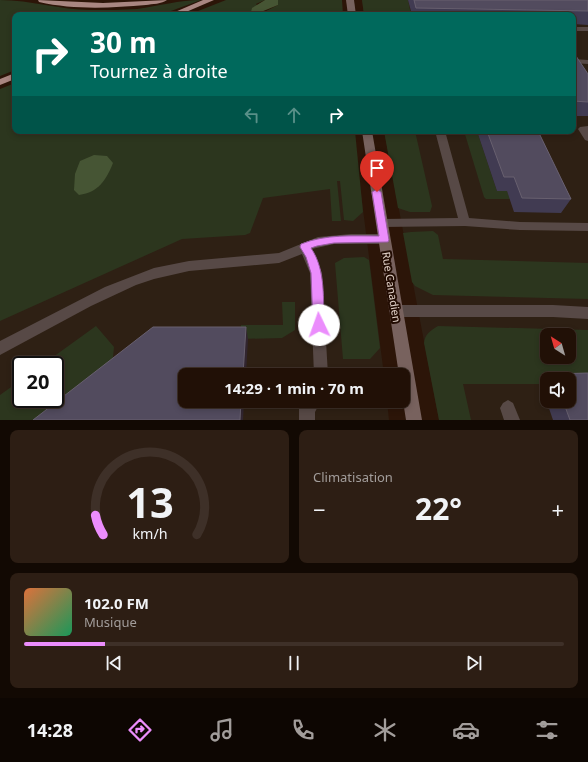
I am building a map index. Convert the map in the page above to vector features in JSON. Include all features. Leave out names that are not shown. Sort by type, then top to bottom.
[{"type":"highway","points":[[42,0],[68,4],[107,6],[164,0]]},
{"type":"highway","points":[[180,12],[210,0]]},
{"type":"highway","points":[[0,82],[12,77]]},
{"type":"street","points":[[350,0],[352,12]]},
{"type":"street","name":"Rue Canadien","points":[[367,134],[396,311],[403,368]]},
{"type":"street","name":"Rue Canadien","points":[[410,406],[414,420]]},
{"type":"lane","points":[[576,29],[588,29]]},
{"type":"lane","points":[[576,62],[588,62]]},
{"type":"lane","points":[[588,129],[583,129],[588,138]]},
{"type":"lane","points":[[441,134],[465,222]]},
{"type":"lane","points":[[382,223],[465,222],[520,226],[588,227]]},
{"type":"lane","points":[[0,348],[92,300],[133,281],[176,268],[280,258],[316,242],[334,240],[384,240]]},
{"type":"lane","points":[[304,247],[310,255],[316,273],[321,368]]},
{"type":"lane","points":[[396,311],[553,311],[588,313]]},
{"type":"lane","points":[[307,420],[308,408]]},
{"type":"shaded area","points":[[362,0],[588,0],[588,420],[439,420],[385,134],[576,134],[576,12],[364,12]]},
{"type":"shaded area","points":[[317,170],[358,170],[383,368],[178,368],[178,408],[388,408],[389,420],[0,420],[0,308]]},
{"type":"green space","points":[[0,0],[12,0],[79,10],[120,10],[201,0],[168,12],[12,12],[12,71],[0,76]]},
{"type":"green space","points":[[226,0],[265,0],[256,4],[264,12],[196,12]]},
{"type":"green space","points":[[265,0],[278,0],[278,5],[261,12],[251,12],[252,8]]},
{"type":"green space","points":[[278,0],[342,0],[343,12],[264,12],[278,5]]},
{"type":"green space","points":[[362,0],[408,0],[410,12],[364,12]]},
{"type":"green space","points":[[12,84],[12,134],[355,134],[363,212],[353,221],[344,220],[340,181],[337,181],[341,221],[332,221],[330,189],[263,198],[250,233],[245,235],[182,239],[0,321],[0,89]]},
{"type":"green space","points":[[385,134],[416,134],[432,206],[430,212],[410,212],[398,208]]},
{"type":"green space","points":[[465,134],[478,134],[497,191],[507,191],[510,199],[486,199],[484,197]]},
{"type":"green space","points":[[94,155],[107,156],[113,163],[108,175],[97,188],[79,195],[74,190],[75,174],[80,161]]},
{"type":"green space","points":[[433,231],[438,235],[443,259],[588,263],[588,299],[433,295],[415,286],[412,282],[403,233]]},
{"type":"green space","points":[[364,257],[369,260],[380,348],[370,359],[343,359],[335,263],[344,258]]},
{"type":"green space","points":[[282,302],[295,302],[295,330],[282,338],[239,339],[241,325],[283,325]]},
{"type":"green space","points":[[96,326],[114,347],[111,377],[66,413],[63,408],[64,408],[64,356],[54,356]]},
{"type":"green space","points":[[438,326],[540,329],[540,364],[576,364],[576,330],[588,330],[588,384],[576,381],[576,372],[540,372],[540,384],[463,384],[471,420],[439,420],[424,343],[430,331]]},
{"type":"green space","points":[[12,386],[12,408],[46,408],[54,420],[0,420],[0,395]]},
{"type":"building","points":[[414,0],[588,0],[588,11],[416,8]]},
{"type":"building","points":[[576,56],[588,74],[588,102],[576,101]]},
{"type":"building","points":[[488,134],[539,134],[571,199],[522,198],[514,177],[504,177]]},
{"type":"building","points":[[153,327],[246,327],[243,368],[178,368],[178,408],[241,408],[240,420],[33,420],[48,408],[64,408],[64,396]]},
{"type":"building","points":[[576,373],[588,373],[588,420],[570,420],[566,408],[576,408]]},
{"type":"route","points":[[319,325],[316,273],[314,263],[304,247],[316,242],[334,240],[384,240],[377,192]]}]
